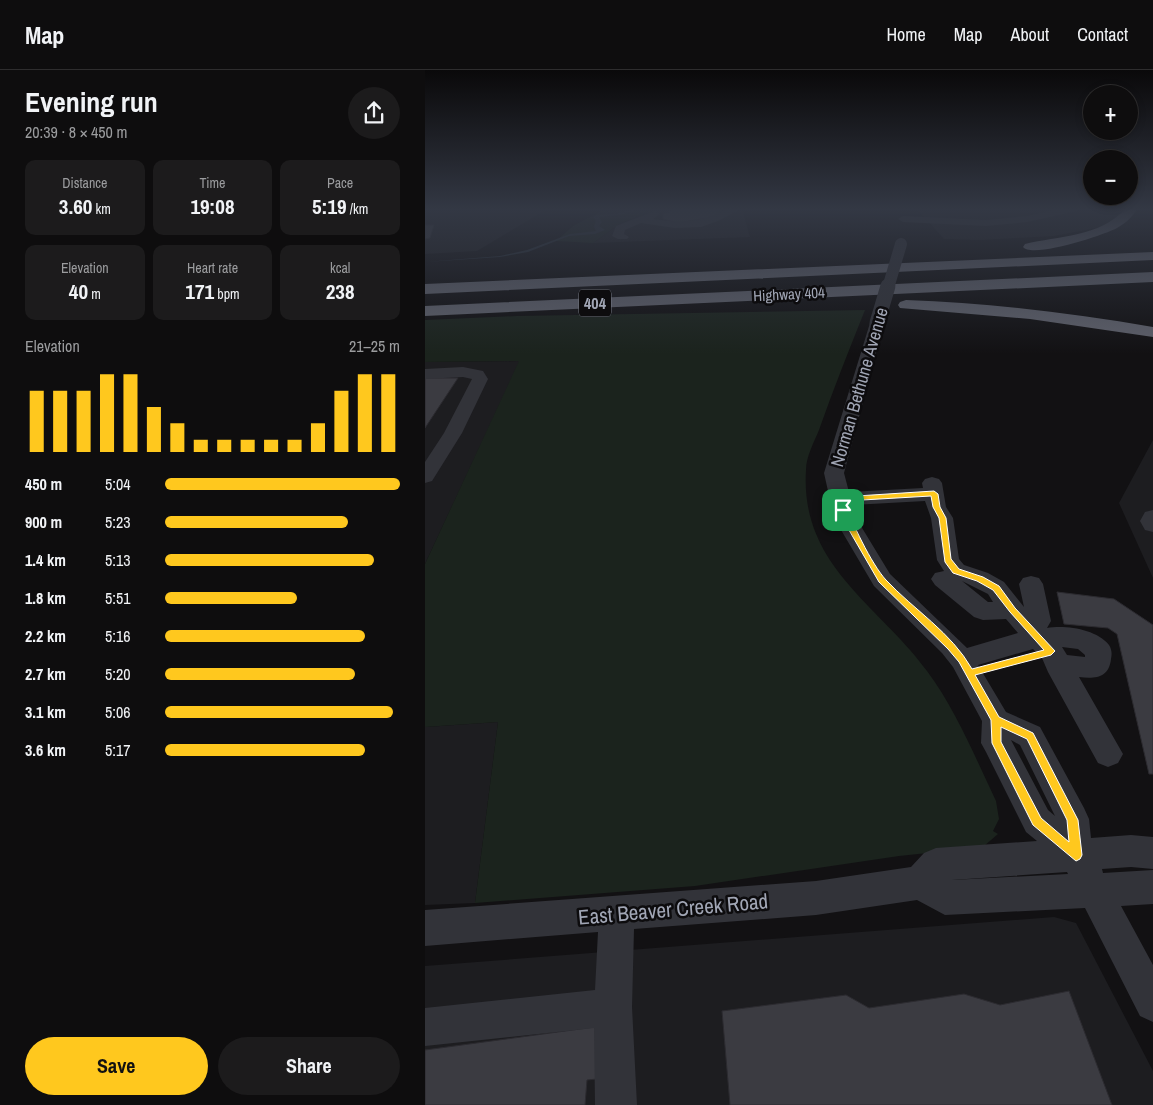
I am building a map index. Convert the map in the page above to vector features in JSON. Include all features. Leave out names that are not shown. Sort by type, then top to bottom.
[{"type":"highway","points":[[425,288],[901,257]]},
{"type":"highway","points":[[849,261],[936,257]]},
{"type":"highway","name":"Highway 404","points":[[425,288],[1123,257]]},
{"type":"highway","name":"Highway 404","points":[[425,310],[1153,277]]},
{"type":"highway","points":[[470,308],[510,313],[855,306],[951,306],[1044,314],[1153,332]]},
{"type":"street","name":"Norman Bethune Avenue","points":[[899,257],[877,323],[834,473],[845,518],[881,580],[951,646],[966,666],[995,720],[997,743],[1037,821],[1076,855]]},
{"type":"street","points":[[425,374],[463,372],[477,374],[480,379],[453,433],[425,477]]},
{"type":"street","points":[[842,504],[934,493],[942,518],[947,560],[956,571],[980,579],[996,588],[1037,638],[1107,754]]},
{"type":"street","points":[[1153,517],[1151,521],[1153,525]]},
{"type":"street","points":[[943,579],[983,611],[993,612],[1037,638]]},
{"type":"street","points":[[1031,584],[1039,621],[1037,638]]},
{"type":"street","points":[[966,666],[1037,638]]},
{"type":"street","points":[[1153,853],[1131,852],[1076,855],[936,865],[919,883],[945,898],[1153,887]]},
{"type":"street","points":[[1076,855],[1153,1003]]},
{"type":"street","name":"East Beaver Creek Road","points":[[425,928],[815,898],[919,883]]},
{"type":"street","points":[[616,1105],[613,1007],[617,913]]},
{"type":"street","points":[[425,1027],[613,1007]]},
{"type":"shaded area","points":[[484,257],[495,257],[425,262]]},
{"type":"shaded area","points":[[865,310],[809,455],[806,465],[807,503],[815,532],[829,558],[846,581],[927,671],[947,702],[965,734],[996,801],[999,819],[993,831],[998,834],[984,846],[975,848],[899,856],[695,886],[475,903],[498,722],[425,727],[425,564],[519,361],[425,362],[425,320],[517,316]]},
{"type":"shaded area","points":[[520,361],[425,564],[425,362]]},
{"type":"shaded area","points":[[1153,440],[1153,578],[1119,503]]},
{"type":"shaded area","points":[[498,722],[475,903],[425,905],[425,727]]},
{"type":"shaded area","points":[[1054,917],[1076,923],[1153,1071],[1153,1105],[425,1105],[425,966]]},
{"type":"building","points":[[425,378],[458,378],[425,428]]},
{"type":"building","points":[[1057,592],[1114,599],[1153,625],[1153,774],[1149,774],[1117,634],[1108,628],[1064,624]]},
{"type":"building","points":[[1069,991],[1112,1105],[730,1105],[722,1011],[846,995],[869,1008],[964,994],[1000,1005]]},
{"type":"building","points":[[602,1026],[597,1079],[587,1080],[585,1105],[425,1105],[425,1050]]},
{"type":"route","points":[[843,510],[841,499],[934,494],[936,507],[942,518],[947,560],[956,571],[980,579],[996,588],[1036,638],[1051,651],[969,673],[995,720],[1030,736],[1073,820],[1076,855],[1037,821],[997,743],[995,720],[962,660],[951,646],[881,580],[845,518],[843,510]]}]
